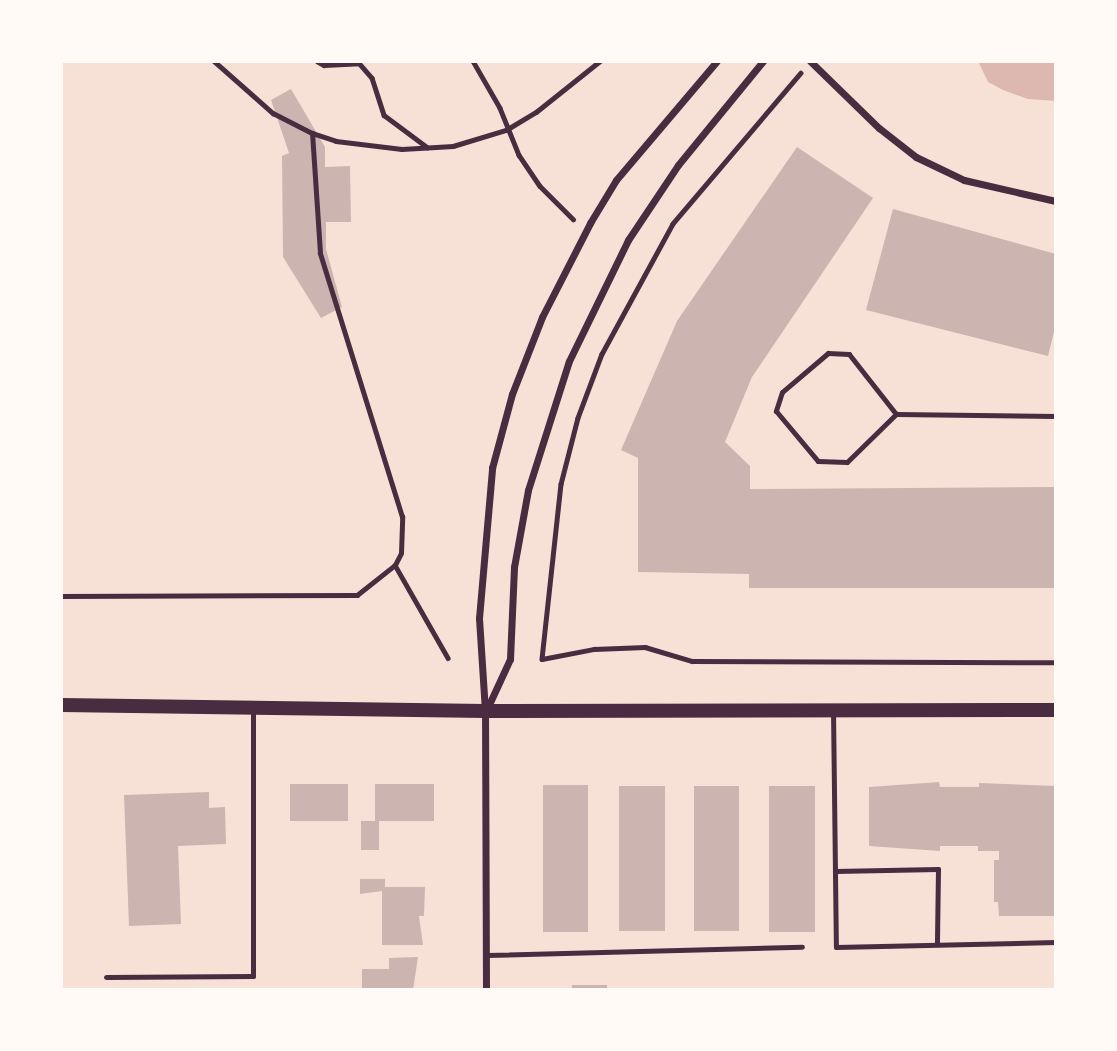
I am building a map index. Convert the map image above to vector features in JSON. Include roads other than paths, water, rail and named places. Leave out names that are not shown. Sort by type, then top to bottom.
[{"type":"main road","points":[[61,705],[485,711],[1056,710]]},
{"type":"street","points":[[486,990],[485,711],[479,618],[492,468],[512,394],[548,304],[616,180],[717,61]]},
{"type":"street","points":[[485,711],[510,659],[514,567],[528,490],[569,361],[628,240],[678,165],[763,61]]},
{"type":"street","points":[[810,61],[878,128],[916,157],[964,180],[1056,201]]},
{"type":"lane","points":[[896,414],[849,354],[828,353],[782,393],[776,411],[818,461],[847,462],[896,414],[1056,416]]},
{"type":"lane","points":[[106,977],[253,976],[253,708]]},
{"type":"lane","points":[[833,710],[836,947],[1056,942]]},
{"type":"lane","points":[[835,871],[938,869],[937,944]]},
{"type":"lane","points":[[486,956],[802,947]]}]
